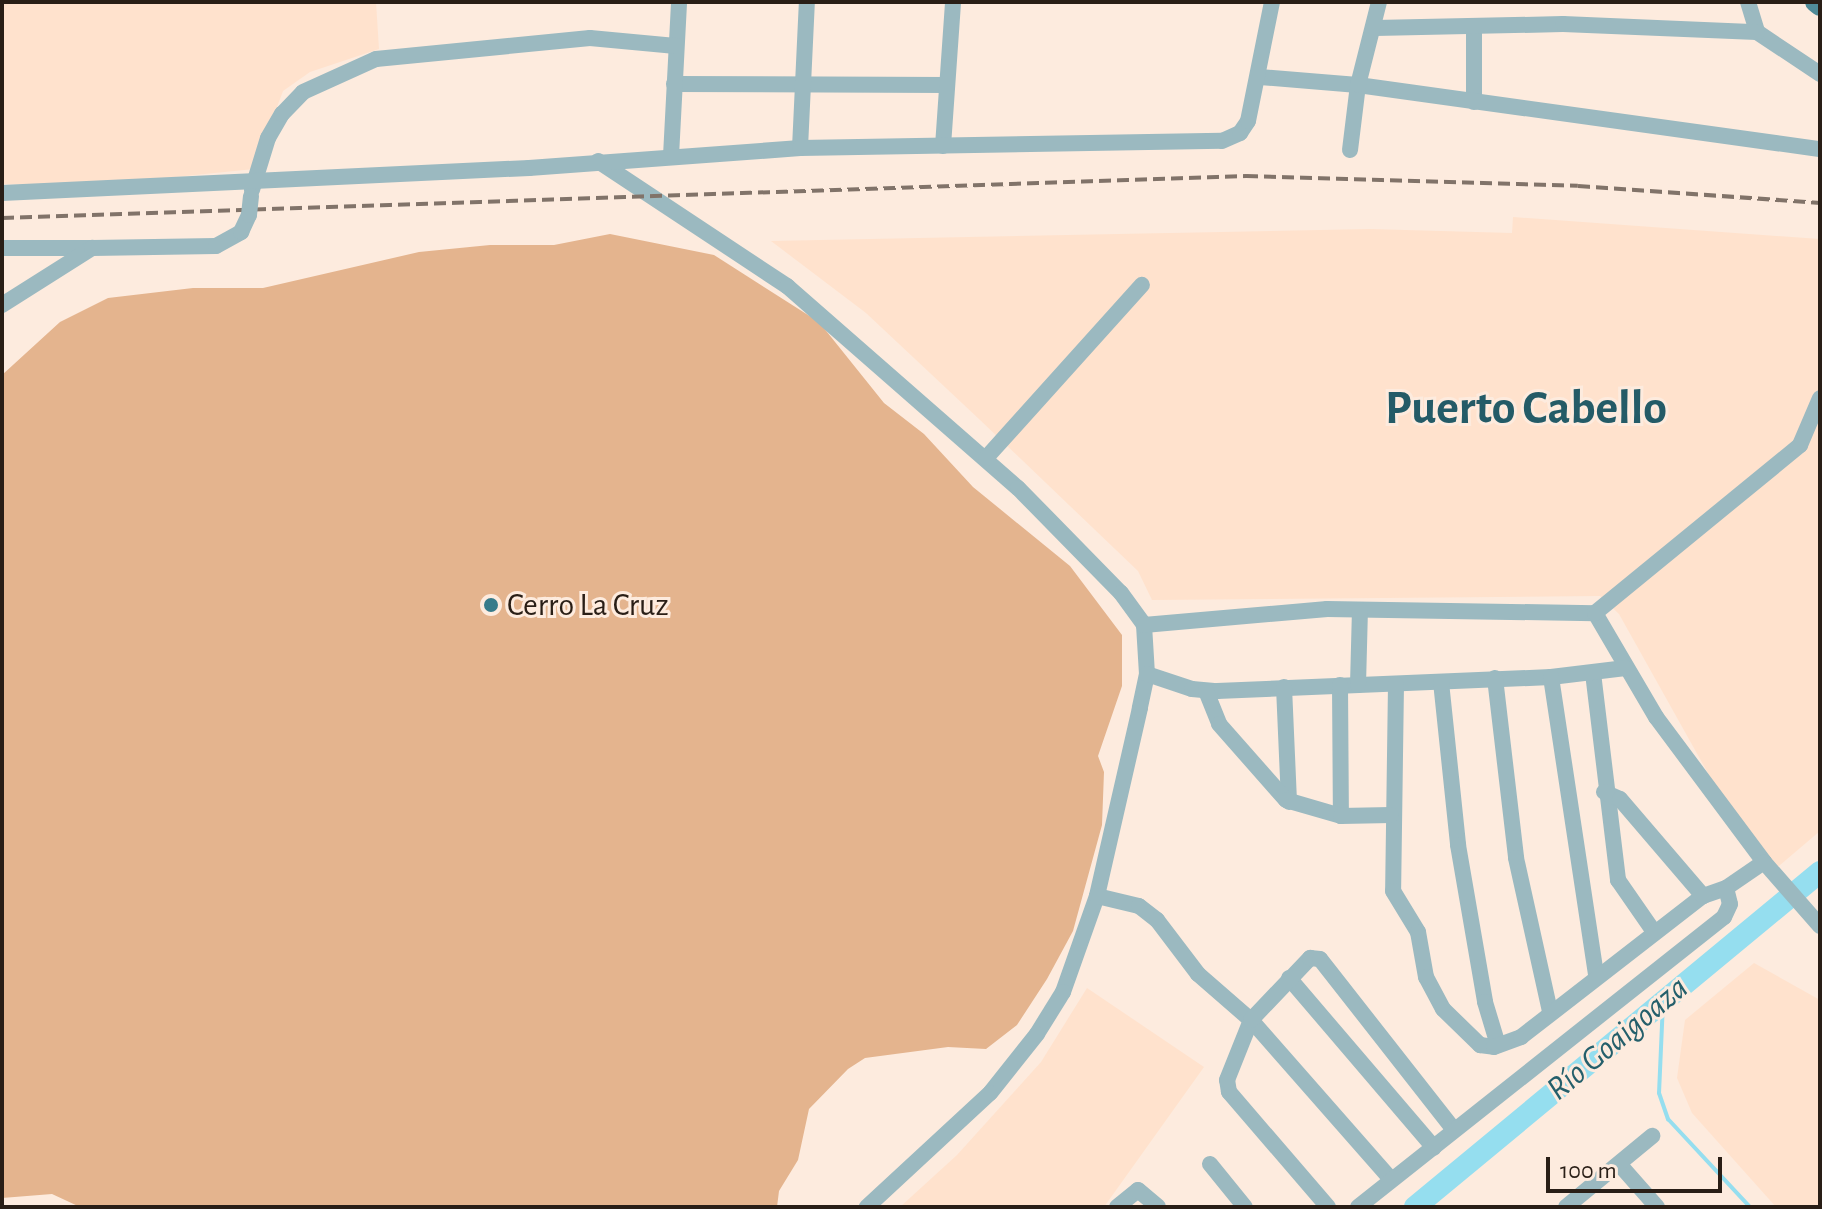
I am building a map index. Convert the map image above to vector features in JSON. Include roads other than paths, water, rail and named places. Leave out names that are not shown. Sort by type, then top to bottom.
[{"type":"main road","points":[[1815,2],[1820,6]]},
{"type":"street","points":[[671,156],[679,2]]},
{"type":"street","points":[[800,148],[807,2]]},
{"type":"street","points":[[943,146],[953,2]]},
{"type":"street","points":[[2,193],[252,188],[800,148],[1222,141],[1240,133],[1248,121],[1260,77],[1272,2]]},
{"type":"street","points":[[1350,150],[1358,85],[1375,28],[1379,2]]},
{"type":"street","points":[[1748,2],[1757,32]]},
{"type":"street","points":[[1375,28],[1563,24],[1757,32],[1820,74]]},
{"type":"street","points":[[1474,26],[1474,102]]},
{"type":"street","points":[[2,248],[216,246],[241,232],[249,215],[252,188],[268,138],[303,92],[376,59],[590,38],[676,46]]},
{"type":"street","points":[[1260,77],[1358,85],[1820,149]]},
{"type":"street","points":[[674,84],[947,85]]},
{"type":"street","points":[[598,161],[787,286],[986,458],[1121,593],[1144,625],[1147,674],[1097,896],[1063,992],[1037,1034],[990,1093],[867,1207]]},
{"type":"street","points":[[2,305],[92,248]]},
{"type":"street","points":[[986,458],[1142,285]]},
{"type":"street","points":[[1144,625],[1360,610],[1595,613],[1800,445],[1820,398]]},
{"type":"street","points":[[1358,685],[1360,610]]},
{"type":"street","points":[[1595,613],[1625,668],[1764,862],[1820,926]]},
{"type":"street","points":[[1147,674],[1206,691],[1551,677],[1625,668]]},
{"type":"street","points":[[1593,673],[1604,792],[1618,880],[1654,932]]},
{"type":"street","points":[[1551,677],[1596,974]]},
{"type":"street","points":[[1495,678],[1516,858],[1550,1011]]},
{"type":"street","points":[[1441,682],[1458,845],[1485,1002],[1498,1045]]},
{"type":"street","points":[[1396,684],[1391,815],[1393,891],[1420,936],[1428,983],[1459,1028],[1480,1045],[1498,1045],[1521,1037],[1596,974],[1703,896],[1726,888],[1764,862]]},
{"type":"street","points":[[1340,685],[1341,816]]},
{"type":"street","points":[[1284,687],[1289,802]]},
{"type":"street","points":[[1206,691],[1219,724],[1289,802],[1341,816],[1391,815]]},
{"type":"street","points":[[1604,792],[1620,799],[1703,896]]},
{"type":"street","points":[[1358,1207],[1390,1178],[1434,1148],[1724,917],[1730,904],[1726,888]]},
{"type":"street","points":[[1097,896],[1139,906],[1157,920],[1198,974],[1251,1020],[1390,1178]]},
{"type":"street","points":[[1328,1207],[1229,1092],[1229,1067],[1251,1020],[1310,958],[1320,959],[1454,1130]]},
{"type":"street","points":[[1289,978],[1373,1082],[1434,1148]]},
{"type":"street","points":[[1566,1207],[1652,1136]]},
{"type":"street","points":[[1210,1164],[1245,1207]]},
{"type":"street","points":[[1620,1165],[1657,1207]]},
{"type":"street","points":[[1117,1207],[1138,1190],[1158,1207]]},
{"type":"waterway","name":"Río Goaigoaza","points":[[1415,1207],[1820,872]]},
{"type":"waterway","points":[[1663,1002],[1659,1093],[1668,1119],[1750,1207]]},
{"type":"railway","points":[[2,218],[1246,176],[1578,186],[1820,203]]},
{"type":"place","name":"Cerro La Cruz","points":[[491,605]]},
{"type":"district","name":"Puerto Cabello","points":[[1526,410]]}]
